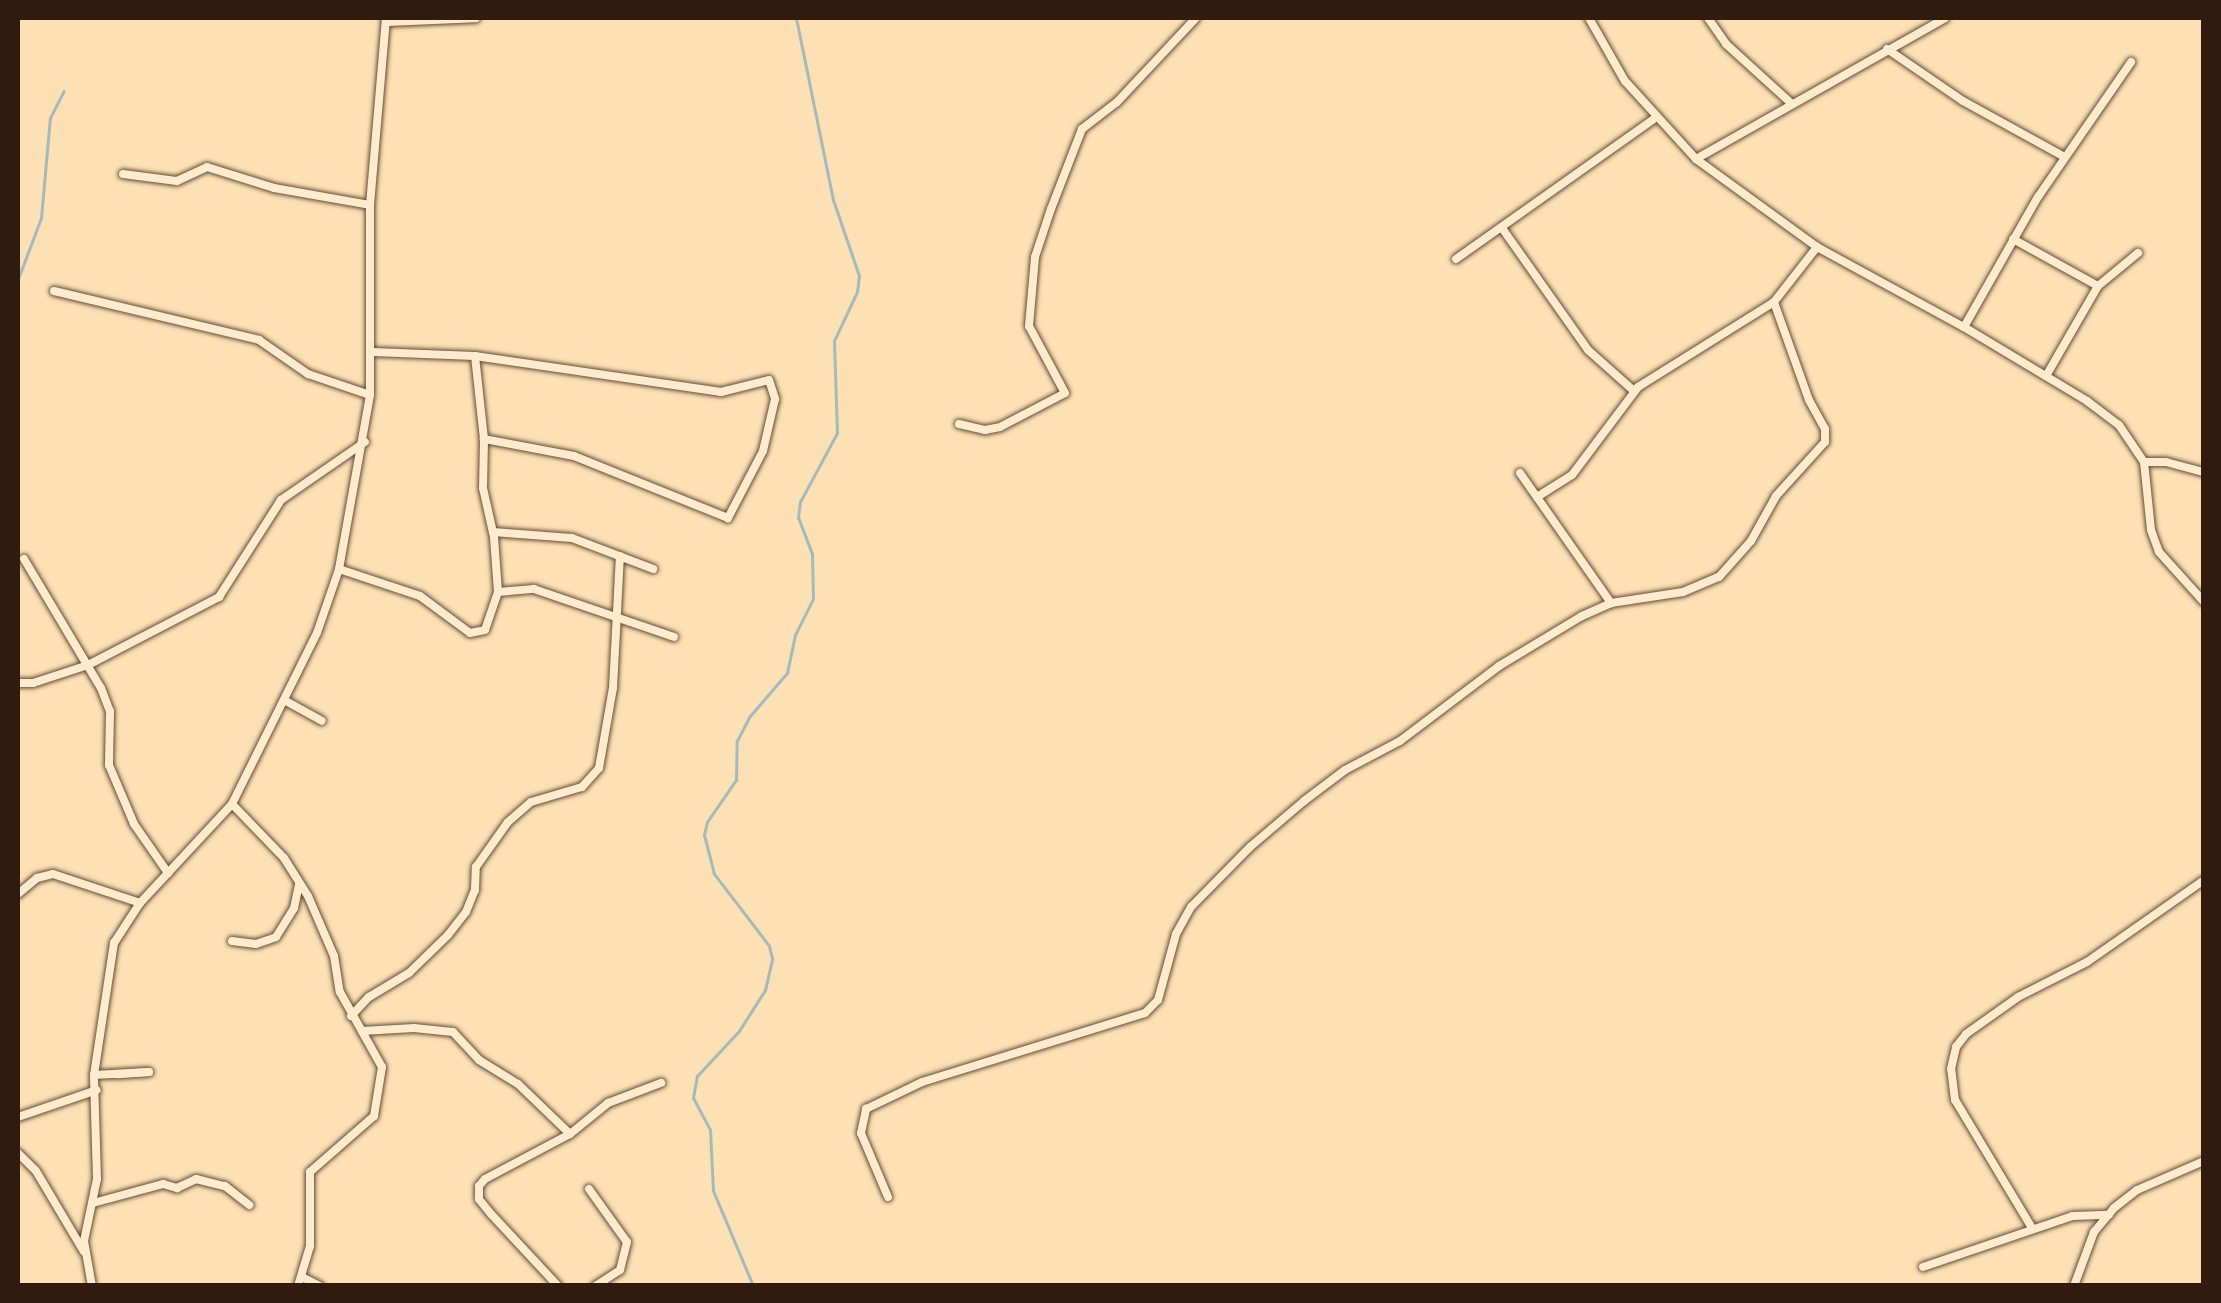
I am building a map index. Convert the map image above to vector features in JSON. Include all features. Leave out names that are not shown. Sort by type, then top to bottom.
[{"type":"street","points":[[84,1252],[97,1179],[94,1076],[114,942],[140,903],[232,804],[317,632],[339,569],[365,442],[370,395],[370,204],[386,20],[476,18]]},
{"type":"street","points":[[959,424],[985,430],[1000,427],[1065,393],[1029,326],[1035,257],[1050,209],[1082,129],[1117,102],[1196,18]]},
{"type":"street","points":[[1589,18],[1624,82],[1696,159],[1817,247],[1964,327],[2046,376],[2118,426],[2144,462],[2151,530],[2159,552],[2204,602]]},
{"type":"street","points":[[1708,18],[1726,44],[1792,104]]},
{"type":"street","points":[[1696,159],[1945,18]]},
{"type":"street","points":[[1887,50],[1963,101],[2065,158]]},
{"type":"street","points":[[1964,327],[2013,240],[2130,62]]},
{"type":"street","points":[[1456,259],[1654,118]]},
{"type":"street","points":[[123,174],[177,181],[207,167],[274,188],[370,204]]},
{"type":"street","points":[[1502,228],[1588,350],[1634,392]]},
{"type":"street","points":[[2013,240],[2098,286]]},
{"type":"street","points":[[1537,498],[1572,475],[1634,392],[1774,302],[1817,247]]},
{"type":"street","points":[[2046,376],[2098,286],[2138,253]]},
{"type":"street","points":[[54,291],[259,340],[308,374],[370,395]]},
{"type":"street","points":[[888,1196],[862,1133],[866,1110],[922,1082],[1146,1013],[1158,1000],[1176,934],[1191,908],[1250,847],[1345,770],[1400,741],[1499,666],[1611,603],[1683,592],[1719,577],[1751,541],[1776,496],[1825,442],[1825,429],[1790,352],[1774,302]]},
{"type":"street","points":[[373,352],[475,356],[722,392],[769,380],[775,399],[764,451],[728,518],[574,456],[484,439]]},
{"type":"street","points":[[339,569],[393,584],[478,634],[492,616],[498,592],[493,532],[483,488],[484,439],[475,356]]},
{"type":"street","points":[[18,683],[34,683],[88,664],[219,597],[281,500],[365,442]]},
{"type":"street","points":[[2144,462],[2166,462],[2204,472]]},
{"type":"street","points":[[1520,473],[1611,603]]},
{"type":"street","points":[[493,532],[572,538],[653,569]]},
{"type":"street","points":[[351,1016],[369,998],[408,972],[466,912],[475,890],[476,867],[508,822],[531,802],[582,787],[599,768],[613,688],[620,556]]},
{"type":"street","points":[[24,558],[88,664],[110,710],[109,765],[134,824],[168,874]]},
{"type":"street","points":[[498,592],[534,589],[674,637]]},
{"type":"street","points":[[284,700],[322,721]]},
{"type":"street","points":[[232,804],[284,858],[300,884],[334,956],[340,992],[382,1067],[380,1100],[367,1125],[310,1172],[310,1246],[300,1282],[320,1286]]},
{"type":"street","points":[[18,894],[37,878],[53,874],[140,903]]},
{"type":"street","points":[[2032,1228],[1955,1100],[1951,1069],[1956,1047],[1966,1034],[2018,996],[2087,962],[2204,880]]},
{"type":"street","points":[[232,941],[256,944],[276,936],[294,908],[300,884]]},
{"type":"street","points":[[362,1031],[414,1028],[453,1032],[478,1060],[518,1084],[570,1134]]},
{"type":"street","points":[[94,1076],[149,1072],[117,1074]]},
{"type":"street","points":[[558,1286],[490,1214],[478,1194],[484,1179],[570,1134],[608,1103],[661,1083]]},
{"type":"street","points":[[18,1117],[97,1090]]},
{"type":"street","points":[[20,1157],[36,1171],[84,1252],[92,1286]]},
{"type":"street","points":[[2074,1286],[2094,1232],[2108,1215],[2137,1190],[2204,1162]]},
{"type":"street","points":[[92,1203],[136,1194],[156,1185],[177,1188],[196,1179],[225,1186],[249,1205]]},
{"type":"street","points":[[588,1188],[627,1242],[620,1270],[595,1286]]},
{"type":"street","points":[[1923,1267],[2032,1228],[2092,1213],[2108,1215]]},
{"type":"waterway","points":[[753,1286],[713,1191],[710,1130],[693,1098],[697,1076],[739,1031],[765,990],[772,959],[769,946],[714,874],[704,835],[707,822],[736,780],[737,741],[750,716],[787,673],[795,635],[813,599],[812,554],[798,518],[800,502],[837,433],[834,341],[857,292],[859,276],[833,200],[796,18]]},
{"type":"waterway","points":[[18,279],[41,218],[50,118],[64,91]]}]
